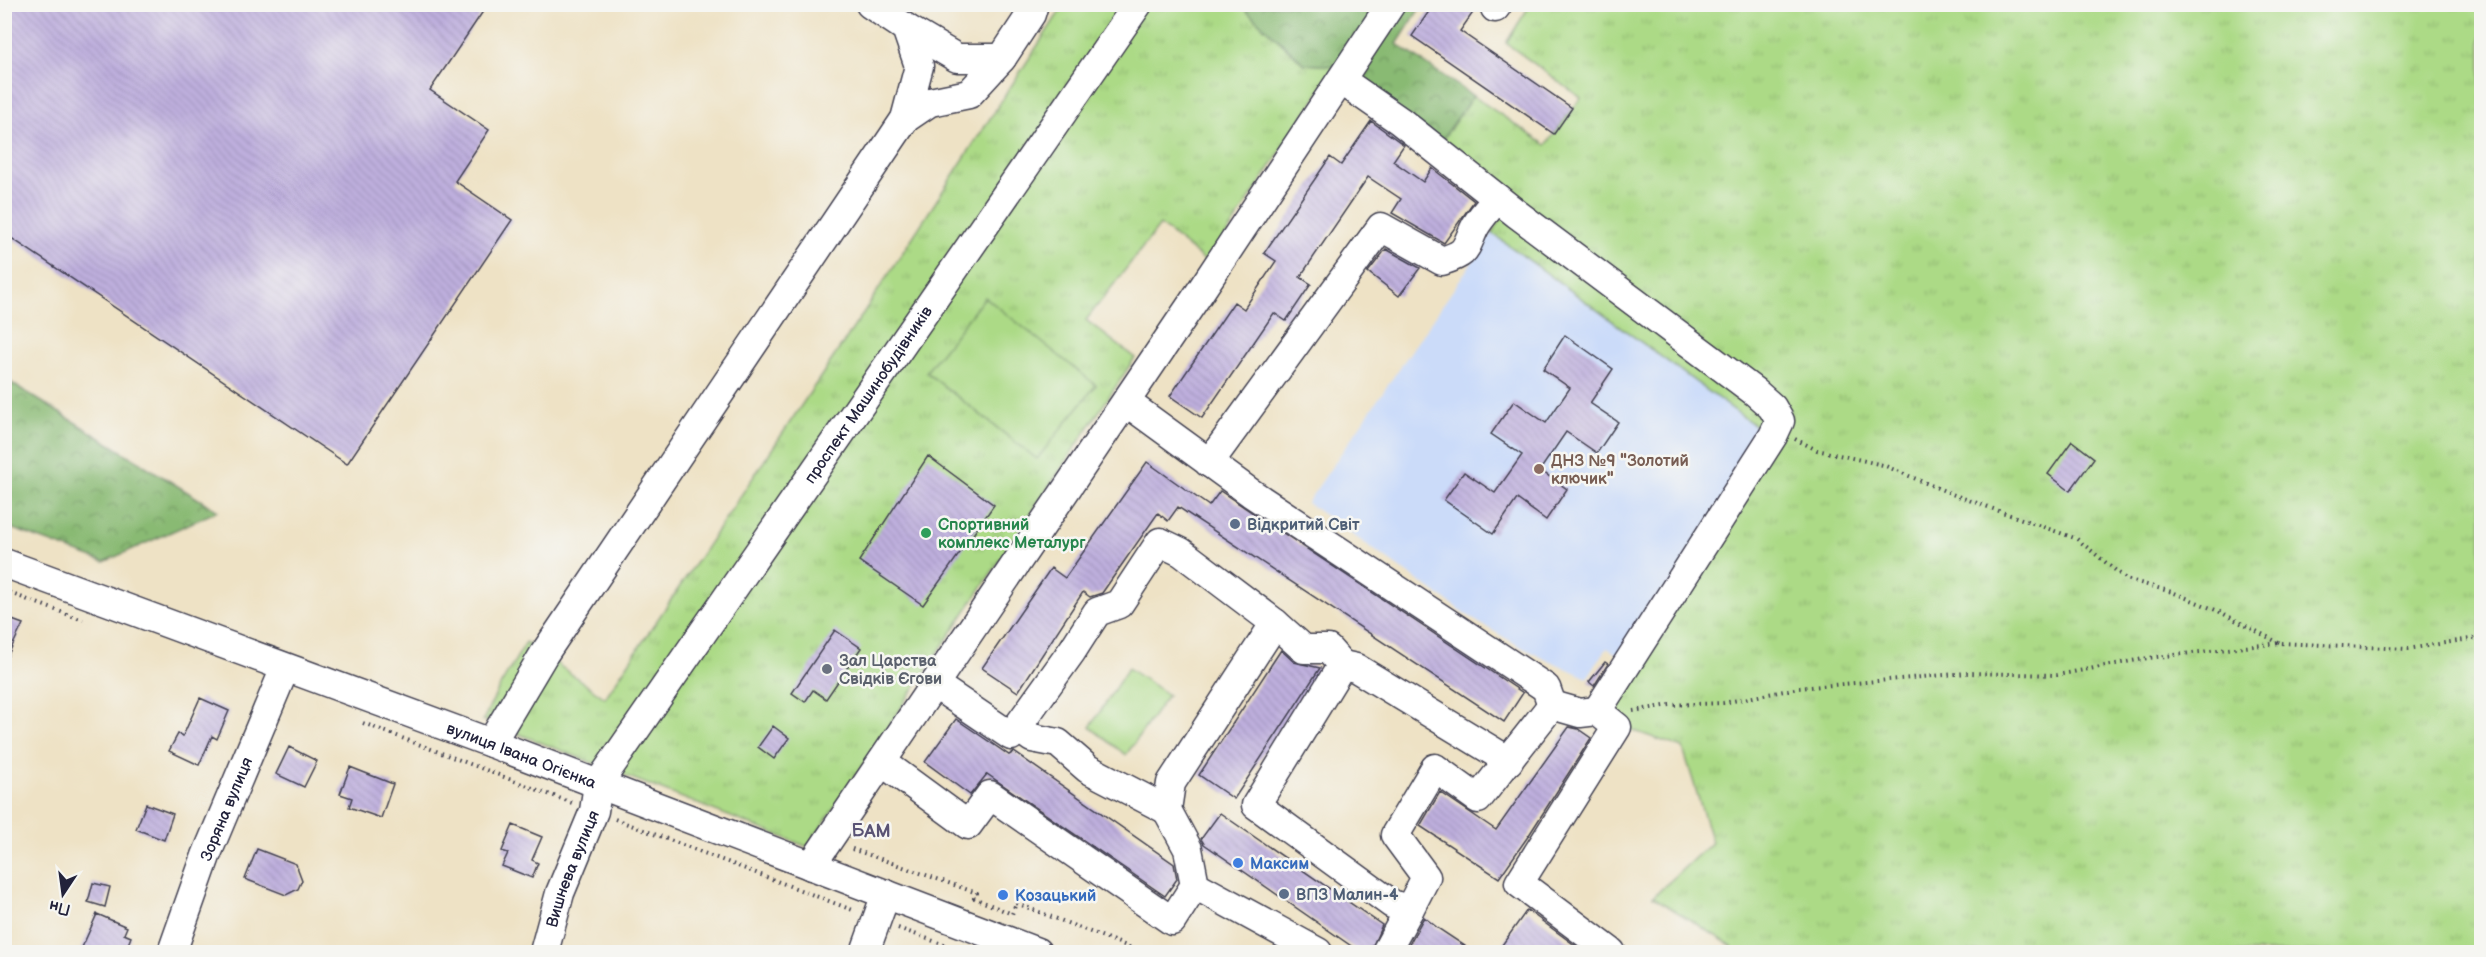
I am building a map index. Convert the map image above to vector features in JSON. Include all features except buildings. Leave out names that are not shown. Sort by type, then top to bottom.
[{"type":"street","points":[[870,4],[957,58],[1002,58]]},
{"type":"street","points":[[905,119],[930,102],[969,94],[1002,58],[1031,14],[1034,4]]},
{"type":"street","name":"проспект Машинобудівників","points":[[598,784],[1138,4]]},
{"type":"street","points":[[811,866],[1126,402],[1391,4]]},
{"type":"street","points":[[491,743],[544,654],[905,119],[919,66],[906,28]]},
{"type":"street","points":[[1341,80],[1401,121],[1497,198],[1755,392],[1772,407],[1780,421],[1773,436],[1597,711]]},
{"type":"street","points":[[1209,463],[1381,227],[1442,261],[1459,255],[1470,243],[1474,228],[1497,198]]},
{"type":"street","points":[[1126,402],[1251,493],[1546,688],[1552,705]]},
{"type":"street","points":[[934,684],[1011,736],[1097,612],[1119,604],[1160,542],[1181,552],[1275,623],[1304,649],[1328,649],[1342,665],[1356,668],[1509,761]]},
{"type":"street","name":"вулиця Івана Огієнка","points":[[4,563],[491,743],[811,866],[881,907],[1037,952]]},
{"type":"street","points":[[1167,810],[1171,783],[1275,623]]},
{"type":"street","points":[[1342,665],[1256,805],[1392,904],[1409,910]]},
{"type":"street","name":"Зоряна вулиця","points":[[172,952],[206,856],[285,668]]},
{"type":"street","points":[[1552,705],[1580,713],[1597,711],[1617,727],[1518,883],[1611,952]]},
{"type":"street","points":[[1386,952],[1426,877],[1395,835],[1435,768],[1478,800],[1552,705]]},
{"type":"street","points":[[882,762],[968,825],[990,795],[1172,921],[1195,885],[1188,849],[1167,810],[1088,769],[1058,743],[1032,738],[1017,727]]},
{"type":"street","name":"Вишнева вулиця","points":[[544,952],[560,893],[594,811],[598,784]]},
{"type":"street","points":[[1195,885],[1318,952]]},
{"type":"street","points":[[865,952],[881,907]]},
{"type":"path","points":[[1780,421],[1784,434],[1817,450],[1883,465],[1952,494],[2078,539],[2126,579],[2172,592],[2218,611],[2280,643]]},
{"type":"path","points":[[4,591],[91,623]]},
{"type":"path","points":[[1597,711],[1610,714],[1670,705],[1723,703],[1799,688],[1966,673],[2057,675],[2148,658],[2280,643],[2408,649],[2481,637]]},
{"type":"path","points":[[352,719],[594,811],[881,907],[964,952]]},
{"type":"path","points":[[828,840],[976,892],[974,898],[1012,914],[1016,903],[1142,952]]},
{"type":"shaded area","name":"ДНЗ №9 \"Золотий ключик\"","points":[[1492,233],[1769,435],[1627,660],[1607,648],[1587,678],[1523,648],[1476,621],[1307,503]]},
{"type":"green space","points":[[1064,5],[1240,5],[1304,64],[1336,66],[1208,263],[1160,225],[1086,320],[1135,358],[808,847],[483,720],[526,642],[605,698],[860,318]]},
{"type":"green space","points":[[1240,5],[1422,5],[1397,44],[1473,96],[1437,147],[1336,66],[1305,64]]},
{"type":"green space","points":[[1530,5],[2481,5],[2481,952],[1732,952],[1732,946],[1653,897],[1712,842],[1683,748],[1629,729],[1601,711],[1768,435],[1492,233],[1510,205],[1437,147],[1473,96],[1546,145],[1581,98],[1506,43]]},
{"type":"green space","points":[[985,297],[1096,385],[1037,459],[926,372]]},
{"type":"green space","points":[[5,379],[218,511],[104,562],[5,526]]},
{"type":"green space","points":[[1128,668],[1168,695],[1126,755],[1090,727]]},
{"type":"place","name":"ДНЗ №9 \"Золотий ключик\"","points":[[1539,469]]},
{"type":"place","name":"Відкритий Світ","points":[[1235,524]]},
{"type":"place","name":"Спортивний комплекс Металург","points":[[926,533]]},
{"type":"place","name":"Зал Царства Свідків Єгови","points":[[827,669]]},
{"type":"place","name":"Максим","points":[[1238,863]]},
{"type":"place","name":"ВПЗ Малин-4","points":[[1284,894]]},
{"type":"place","name":"Козацький","points":[[1003,895]]},
{"type":"district","name":"БАМ","points":[[871,831]]}]
